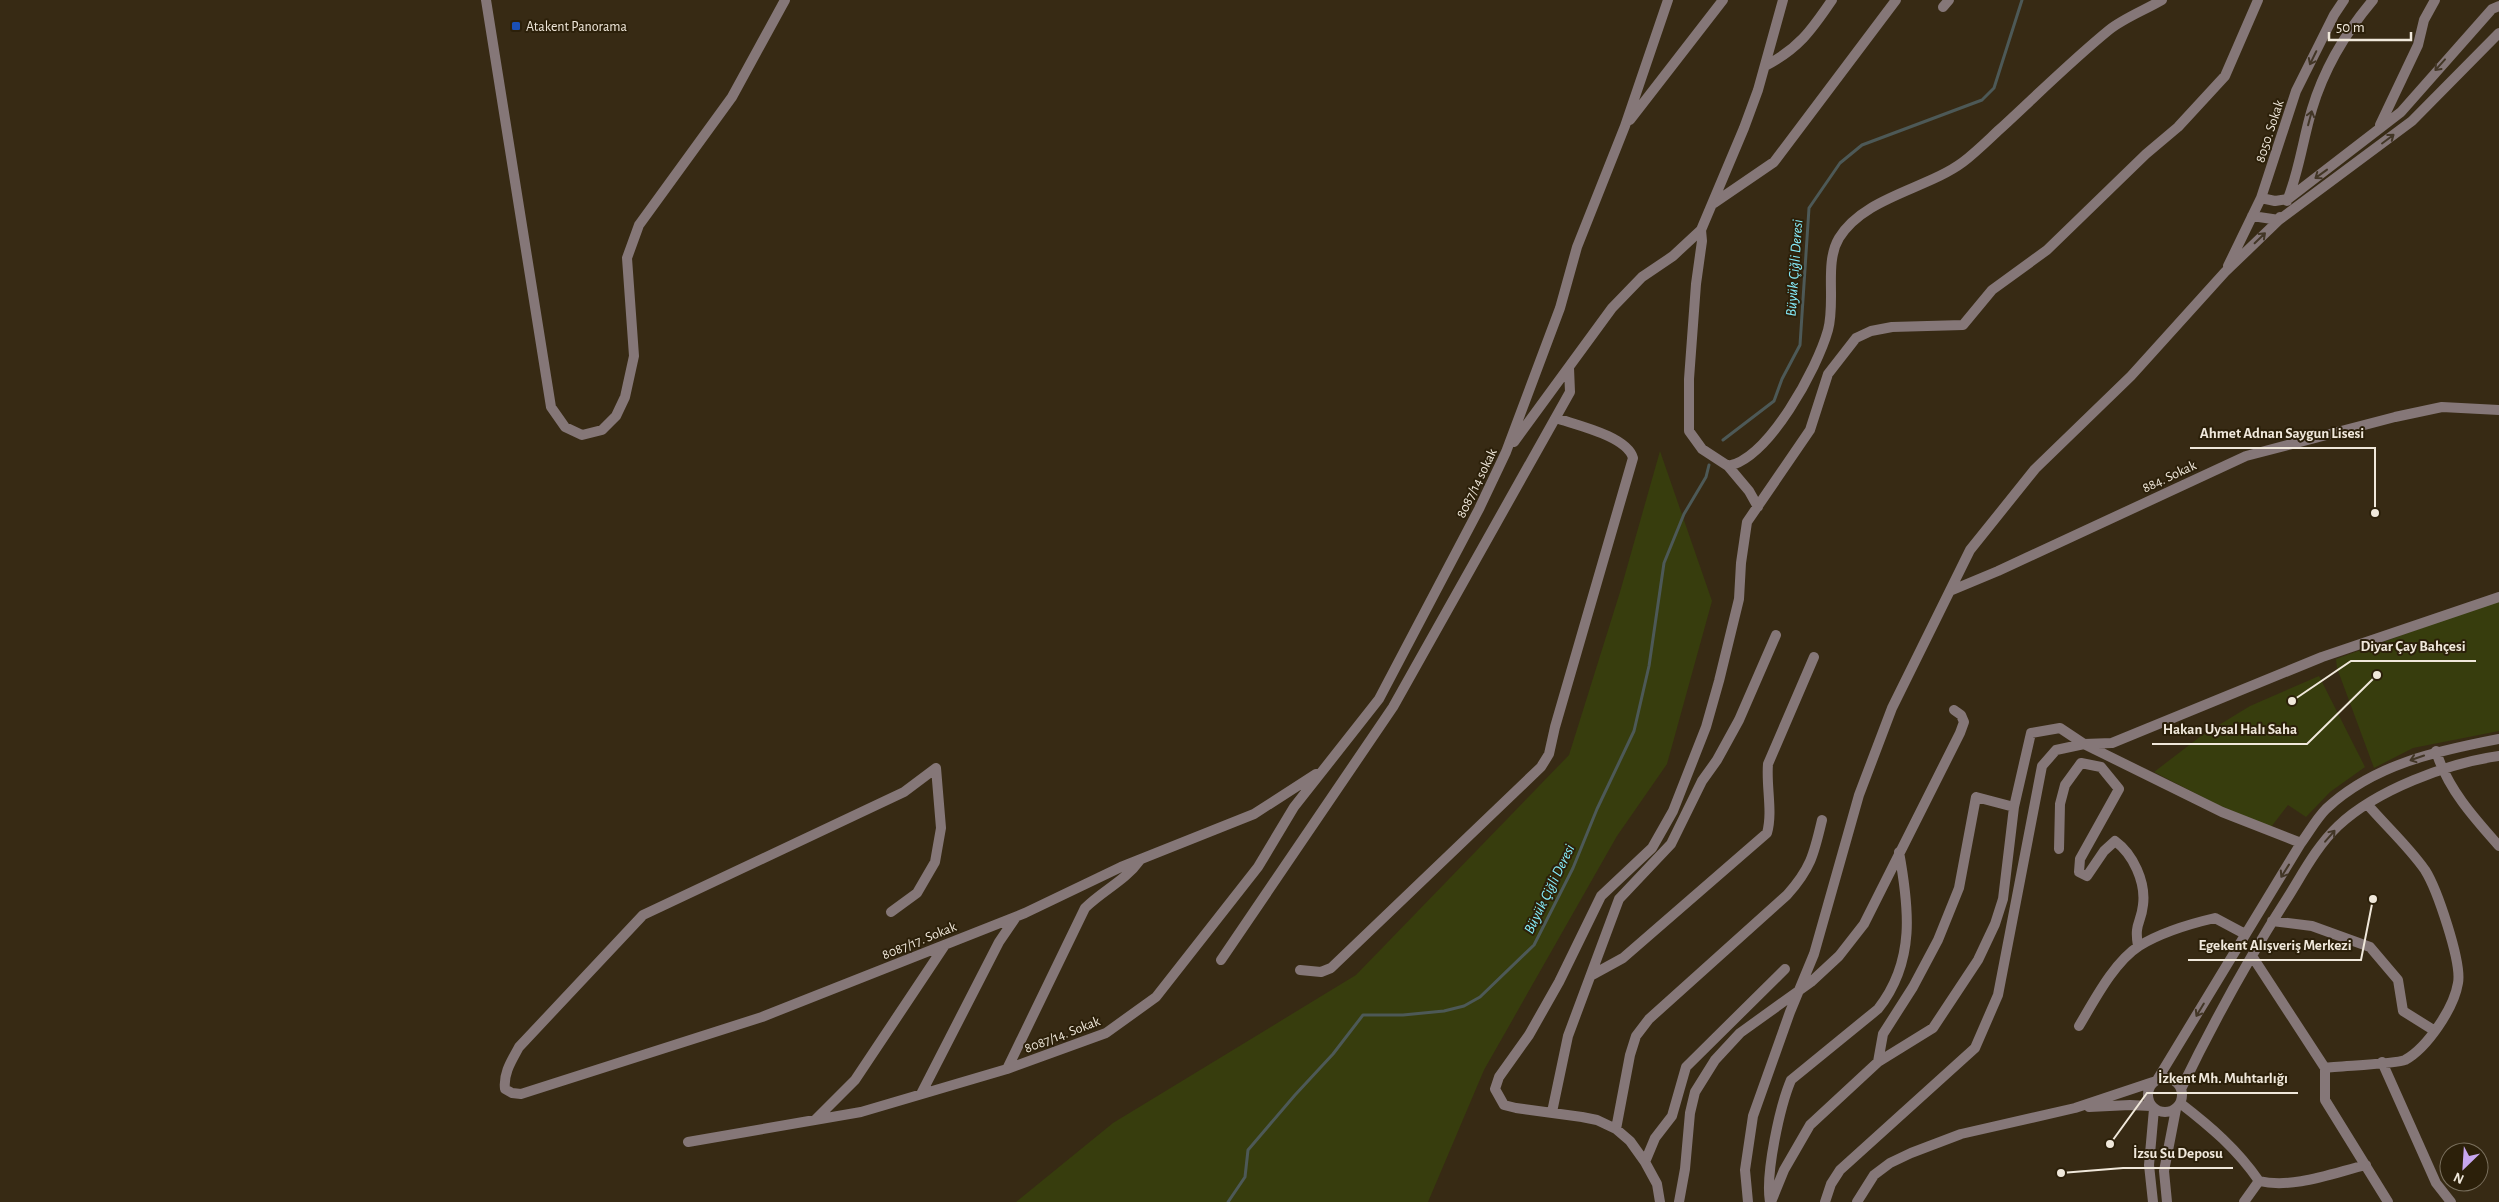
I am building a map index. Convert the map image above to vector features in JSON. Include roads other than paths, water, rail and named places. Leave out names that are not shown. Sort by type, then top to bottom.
[{"type":"street","points":[[486,0],[551,407],[565,427],[582,435],[602,430],[616,416],[625,397],[634,356],[627,258],[639,225],[732,97],[785,0]]},
{"type":"street","points":[[1625,126],[1668,0]]},
{"type":"street","points":[[1625,126],[1723,0]]},
{"type":"street","points":[[1506,452],[1612,308],[1642,277],[1673,256],[1701,230],[1744,128],[1783,0]]},
{"type":"street","points":[[1764,66],[1788,54],[1814,27],[1832,0]]},
{"type":"street","points":[[1712,204],[1774,162],[1896,0]]},
{"type":"street","points":[[1728,466],[1738,464],[1790,412],[1805,382],[1828,330],[1833,292],[1831,265],[1834,247],[1840,236],[1861,214],[1962,162],[2110,28],[2162,0]]},
{"type":"street","points":[[1660,1202],[1657,1184],[1645,1162],[1630,1141],[1616,1129],[1597,1120],[1516,1108],[1504,1104],[1495,1089],[1499,1077],[1529,1034],[1559,982],[1600,896],[1652,848],[1673,810],[1706,727],[1740,599],[1741,563],[1747,522],[1810,430],[1828,374],[1856,338],[1871,331],[1892,327],[1963,325],[1992,290],[2047,250],[2146,154],[2178,127],[2225,76],[2258,0]]},
{"type":"street","name":"8050. Sokak","points":[[2225,272],[2261,198],[2296,91],[2334,15],[2344,0]]},
{"type":"street","points":[[2279,220],[2288,199],[2312,108],[2334,56],[2355,21],[2373,0]]},
{"type":"street","points":[[2379,128],[2418,45],[2424,20],[2435,0]]},
{"type":"street","points":[[2261,198],[2275,201],[2288,199],[2401,112],[2492,9],[2499,6]]},
{"type":"street","points":[[1748,1202],[1745,1170],[1753,1116],[1797,994],[1814,954],[1859,795],[1892,708],[1970,550],[2035,470],[2131,376],[2225,272],[2279,220],[2412,121],[2499,33]]},
{"type":"street","name":"8087/14 sokak","points":[[1327,767],[1379,699],[1479,509],[1506,452],[1560,308],[1578,247],[1625,126]]},
{"type":"street","points":[[2252,216],[2279,220]]},
{"type":"street","points":[[1701,230],[1702,241],[1696,284],[1689,379],[1689,430],[1702,449],[1728,466],[1749,491],[1758,507]]},
{"type":"street","points":[[1221,960],[1393,707],[1570,392],[1569,368]]},
{"type":"street","name":"884. Sokak","points":[[1950,591],[1998,571],[2246,456],[2395,417],[2442,407],[2499,410]]},
{"type":"street","points":[[1300,970],[1321,972],[1331,968],[1542,767],[1549,754],[1555,727],[1632,458],[1631,451],[1617,440],[1556,418]]},
{"type":"street","points":[[1825,1202],[1831,1184],[1840,1170],[1975,1048],[1998,995],[2042,766],[2056,750],[2084,744],[2112,743],[2322,657],[2499,597]]},
{"type":"street","points":[[1552,1112],[1568,1036],[1592,975],[1604,934],[1619,899],[1671,844],[1702,781],[1717,760],[1739,720],[1776,636]]},
{"type":"street","points":[[1592,975],[1623,958],[1767,833],[1769,826],[1766,780],[1768,764],[1814,657]]},
{"type":"street","points":[[1679,1202],[1685,1169],[1690,1113],[1695,1092],[1714,1060],[1740,1033],[1797,994],[1839,956],[1864,924],[1960,733],[1964,722],[1961,715],[1954,710]]},
{"type":"street","points":[[1770,1202],[1784,1170],[1810,1125],[1878,1062],[1933,1028],[1978,960],[1995,924],[2003,899],[2014,807],[2032,733],[2060,728],[2084,744],[2222,812],[2301,843]]},
{"type":"street","points":[[2153,1202],[2149,1165],[2153,1107],[2148,1096],[2155,1081],[2301,843],[2325,810],[2350,790],[2399,764],[2436,751],[2499,739]]},
{"type":"street","points":[[2436,751],[2441,769],[2474,818],[2499,846]]},
{"type":"street","points":[[2167,1202],[2164,1171],[2181,1088],[2272,921],[2318,850],[2338,826],[2367,804],[2441,769],[2499,756]]},
{"type":"street","points":[[2059,849],[2060,804],[2065,785],[2081,763],[2101,767],[2119,789],[2080,859],[2079,872],[2087,876],[2104,851],[2114,841],[2124,847],[2133,858],[2143,905],[2135,930],[2138,946]]},
{"type":"street","name":"8087/17. Sokak","points":[[891,912],[918,893],[934,862],[942,828],[936,768],[904,792],[643,915],[519,1047],[507,1069],[504,1081],[505,1089],[521,1094],[762,1017],[1016,917],[1141,859],[1254,814],[1327,767]]},
{"type":"street","name":"8087/14. Sokak","points":[[688,1142],[861,1112],[1007,1070],[1106,1033],[1156,997],[1258,867],[1294,807],[1327,767]]},
{"type":"street","points":[[1878,1062],[1883,1034],[1913,987],[1938,940],[1959,888],[1976,797],[2014,807]]},
{"type":"street","points":[[2325,1068],[2404,1060],[2427,1043],[2443,1018],[2458,983],[2453,947],[2439,901],[2425,871],[2367,804]]},
{"type":"street","points":[[1616,1129],[1628,1064],[1636,1036],[1649,1019],[1787,895],[1803,877],[1811,863],[1822,820]]},
{"type":"street","points":[[1770,1202],[1768,1190],[1771,1166],[1785,1093],[1791,1080],[1878,1009],[1892,987],[1899,969],[1907,930],[1908,902],[1899,852]]},
{"type":"street","points":[[1007,1070],[1086,908],[1101,892],[1124,880],[1141,859]]},
{"type":"street","points":[[921,1094],[1000,942],[1016,917]]},
{"type":"street","points":[[2079,1026],[2116,969],[2138,946],[2181,926],[2215,918],[2245,934]]},
{"type":"street","points":[[2272,921],[2312,926],[2370,947],[2398,980],[2403,1011],[2435,1031]]},
{"type":"street","points":[[815,1120],[855,1080],[945,945]]},
{"type":"street","points":[[2252,956],[2325,1068],[2326,1100],[2388,1202]]},
{"type":"street","points":[[1645,1162],[1655,1138],[1672,1116],[1686,1067],[1785,969]]},
{"type":"street","points":[[2382,1062],[2436,1183],[2450,1202]]},
{"type":"street","points":[[1857,1202],[1874,1175],[1890,1163],[1961,1134],[2075,1108],[2168,1078],[2174,1080],[2181,1088]]},
{"type":"street","points":[[2075,1108],[2130,1105],[2153,1107],[2163,1112],[2178,1106]]},
{"type":"street","points":[[2178,1106],[2215,1130],[2242,1157],[2259,1181],[2269,1184],[2294,1182],[2366,1165]]},
{"type":"street","points":[[2244,1202],[2259,1181]]},
{"type":"waterway","name":"Büyük Çiğli Deresi","points":[[1723,440],[1774,401],[1782,379],[1800,345],[1809,208],[1840,163],[1862,145],[1982,100],[1994,88],[2022,0]]},
{"type":"waterway","name":"Büyük Çiğli Deresi","points":[[1228,1202],[1245,1177],[1248,1150],[1333,1054],[1363,1015],[1403,1015],[1444,1011],[1464,1006],[1480,997],[1534,945],[1573,868],[1597,809],[1634,731],[1649,666],[1664,563],[1684,514],[1706,477],[1709,465]]},
{"type":"place","name":"Atakent Panorama","points":[[516,26]]},
{"type":"place","name":"Ahmet Adnan Saygun Lisesi","points":[[2375,513]]},
{"type":"place","name":"Hakan Uysal Halı Saha","points":[[2377,675]]},
{"type":"place","name":"Diyar Çay Bahçesi","points":[[2292,701]]},
{"type":"place","name":"Egekent Alışveriş Merkezi","points":[[2373,899]]},
{"type":"place","name":"İzkent Mh. Muhtarlığı","points":[[2110,1144]]},
{"type":"place","name":"İzsu Su Deposu","points":[[2061,1173]]}]
